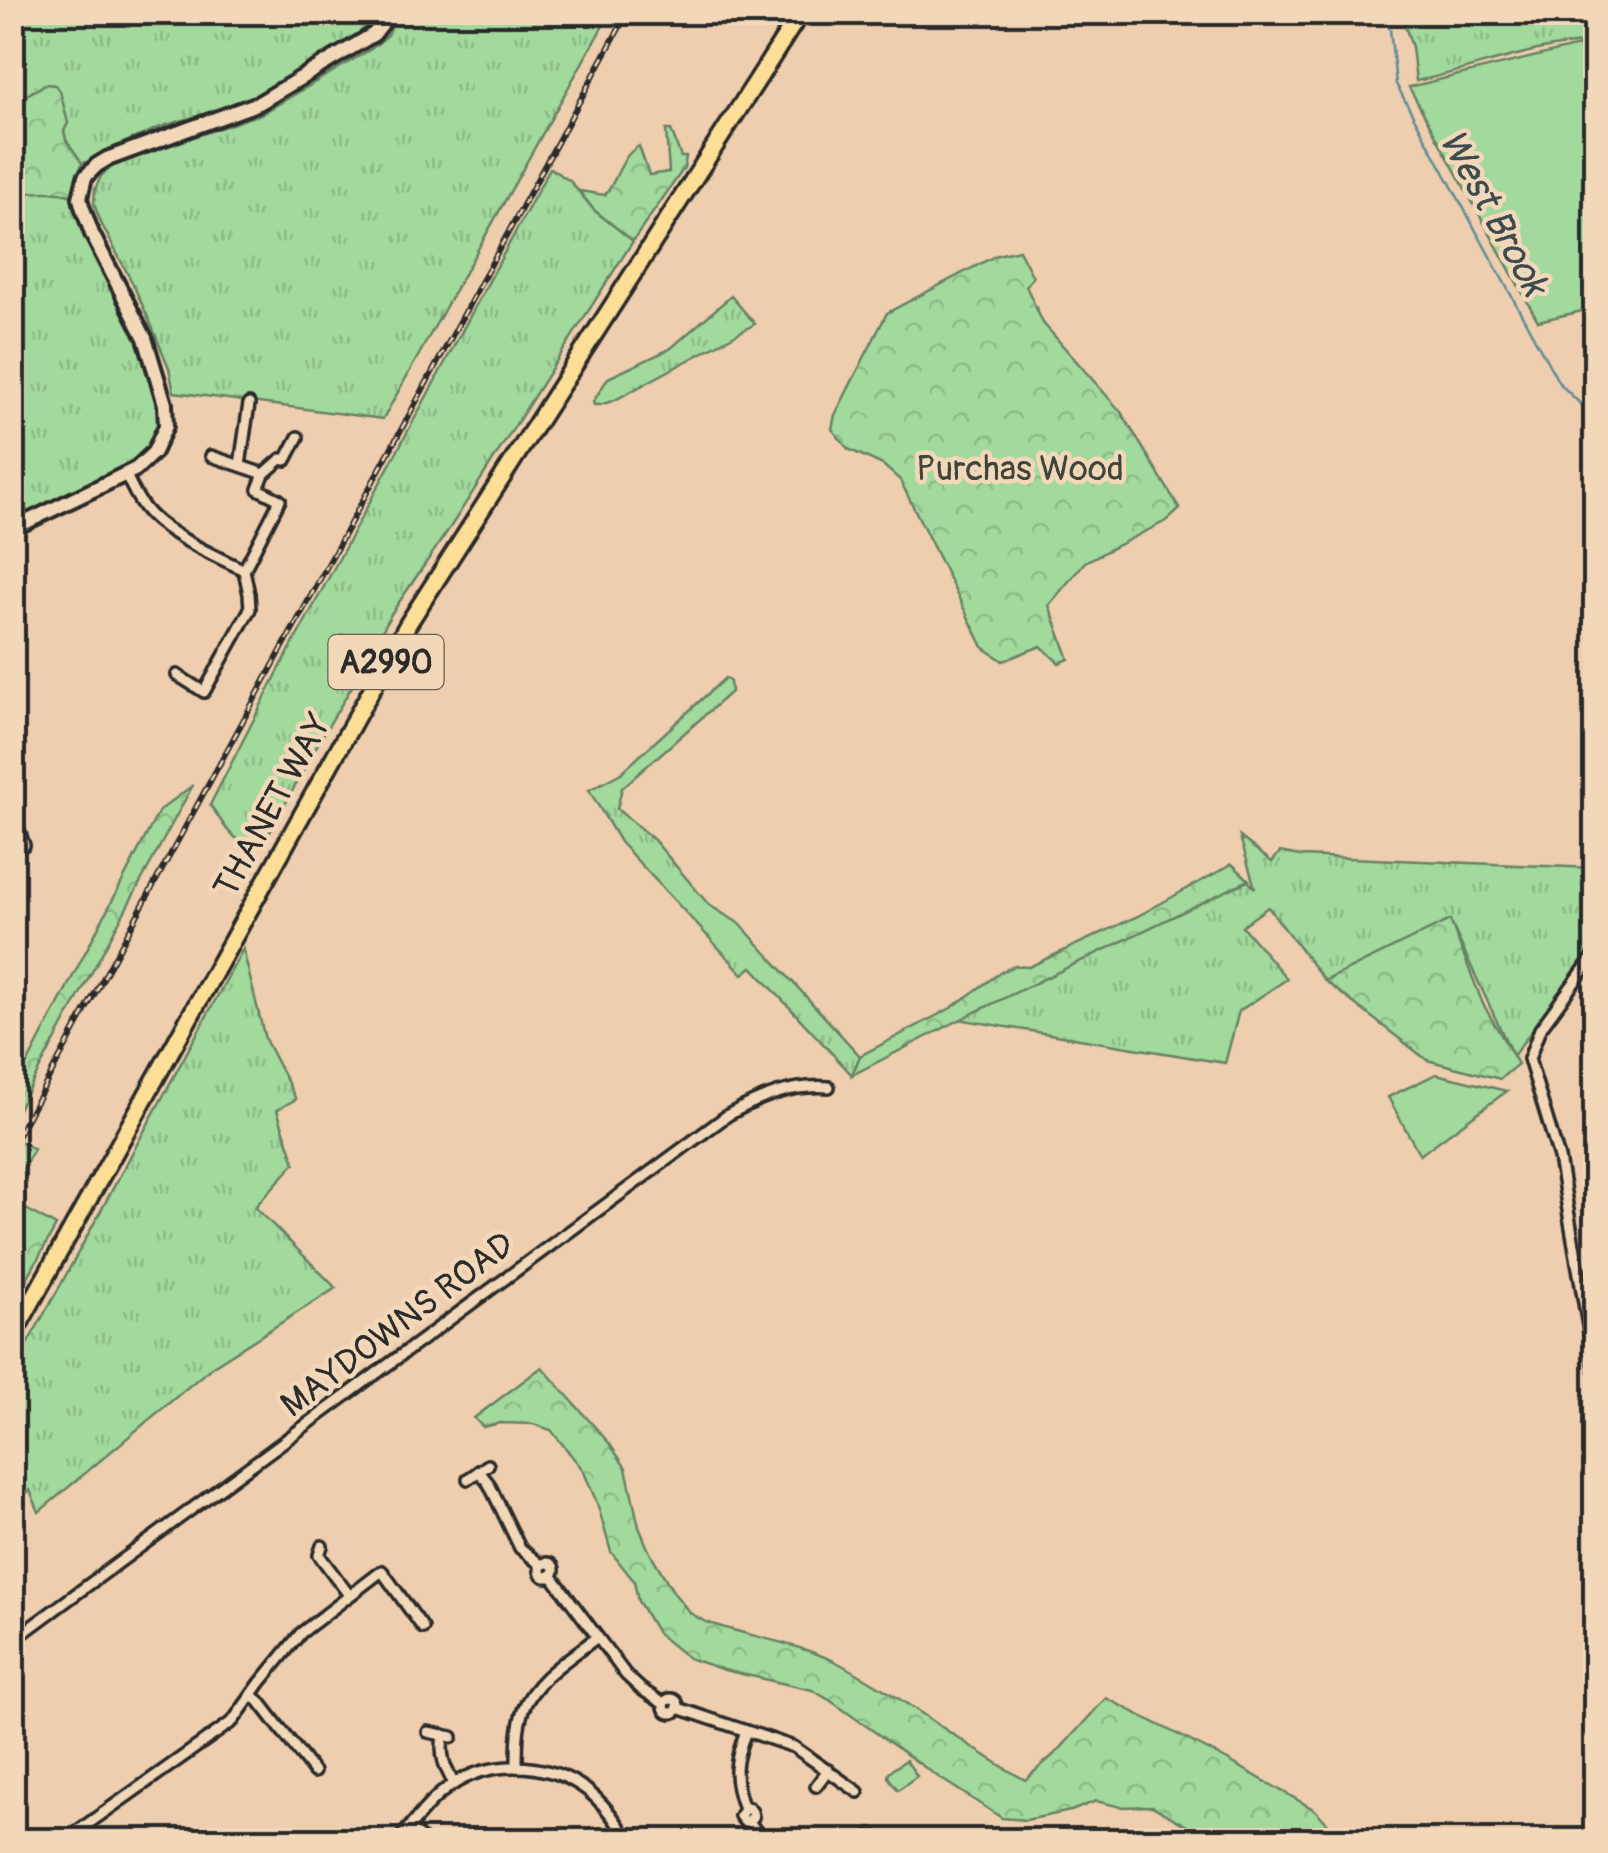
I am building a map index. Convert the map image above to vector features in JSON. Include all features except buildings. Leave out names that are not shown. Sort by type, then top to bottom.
[{"type":"main road","points":[[12,529],[146,461],[166,426],[165,404],[151,353],[86,220],[80,198],[90,170],[151,141],[260,103],[374,34],[391,12]]},
{"type":"main road","name":"THANET WAY","points":[[12,1337],[408,624],[801,12]]},
{"type":"street","points":[[240,465],[248,404]]},
{"type":"street","points":[[177,675],[204,692],[250,608],[244,570],[280,500],[258,489],[264,474],[282,458],[286,460],[298,438]]},
{"type":"street","points":[[211,456],[264,474]]},
{"type":"street","points":[[125,474],[147,512],[160,523],[244,570]]},
{"type":"street","points":[[12,810],[24,844]]},
{"type":"street","points":[[1596,954],[1540,1029],[1529,1059],[1559,1158],[1596,1372]]},
{"type":"street","name":"MAYDOWNS ROAD","points":[[12,1641],[728,1115],[750,1102],[806,1085],[829,1086]]},
{"type":"street","points":[[468,1479],[483,1468],[520,1548],[541,1565],[542,1575],[551,1575],[626,1675],[664,1704],[669,1713],[678,1708],[794,1747],[858,1792]]},
{"type":"street","points":[[322,1546],[320,1555],[349,1595]]},
{"type":"street","points":[[65,1840],[233,1721],[302,1633],[382,1571],[423,1628]]},
{"type":"street","points":[[516,1766],[523,1711],[537,1686],[597,1637]]},
{"type":"street","points":[[537,1666],[546,1677]]},
{"type":"street","points":[[252,1695],[314,1772]]},
{"type":"street","points":[[746,1731],[735,1766],[736,1786],[744,1808],[752,1812],[750,1820],[762,1840]]},
{"type":"street","points":[[428,1732],[448,1736],[440,1753],[454,1784]]},
{"type":"street","points":[[398,1840],[454,1784],[489,1769],[516,1766],[548,1771],[579,1784],[608,1811],[628,1840]]},
{"type":"street","points":[[816,1786],[828,1770]]},
{"type":"street","points":[[409,1828],[423,1840]]},
{"type":"green space","points":[[13,13],[379,13],[334,51],[269,89],[235,105],[153,130],[82,163],[64,131],[33,91],[13,103]]},
{"type":"green space","points":[[398,13],[610,13],[383,419],[174,392],[151,324],[94,204],[101,176],[113,166],[136,157],[263,113],[371,49],[388,35]]},
{"type":"green space","points":[[1401,13],[1595,13],[1595,42],[1527,52],[1416,81],[1412,47]]},
{"type":"green space","points":[[1595,42],[1595,308],[1538,321],[1409,87]]},
{"type":"green space","points":[[46,84],[55,85],[60,91],[68,123],[64,131],[66,140],[82,163],[73,196],[50,192],[13,194],[13,103]]},
{"type":"green space","points":[[666,130],[671,130],[681,157],[686,157],[684,168],[633,241],[594,210],[579,191],[605,195],[628,156],[639,146],[649,175],[669,172]]},
{"type":"green space","points":[[550,168],[570,181],[594,210],[633,241],[391,614],[265,841],[236,838],[210,805]]},
{"type":"green space","points":[[43,190],[73,196],[141,340],[161,401],[161,421],[153,440],[139,456],[13,521],[13,194]]},
{"type":"green space","name":"Purchas Wood","points":[[1019,250],[1033,277],[1026,286],[1043,323],[1121,412],[1180,509],[1168,520],[1085,562],[1049,605],[1069,659],[1059,663],[1041,646],[1003,661],[983,647],[900,480],[883,465],[848,449],[832,429],[835,415],[887,313],[997,255]]},
{"type":"green space","points":[[731,296],[755,324],[615,400],[594,405],[608,378],[670,349]]},
{"type":"green space","points":[[725,678],[730,682],[731,692],[622,788],[617,809],[654,840],[709,905],[740,924],[860,1056],[852,1075],[752,967],[743,974],[620,842],[589,790],[621,773]]},
{"type":"green space","points":[[193,785],[13,1118],[13,1091],[159,811]]},
{"type":"green space","points":[[1240,837],[1272,862],[1280,852],[1595,868],[1595,944],[1513,1056],[1450,921],[1325,981],[1268,907],[1242,926],[1287,979],[1239,1011],[1225,1063],[958,1019],[1187,907],[1248,881],[1255,888]]},
{"type":"green space","points":[[1232,864],[1249,880],[852,1075],[860,1056],[951,1008],[1001,972],[1014,966],[1029,967],[1138,916]]},
{"type":"green space","points":[[1450,920],[1483,1004],[1518,1064],[1500,1079],[1427,1060],[1325,981]]},
{"type":"green space","points":[[243,949],[265,1039],[296,1099],[277,1110],[295,1163],[255,1207],[336,1288],[213,1366],[39,1512],[30,1490],[13,1504],[13,1369]]},
{"type":"green space","points":[[1436,1074],[1507,1091],[1420,1155],[1388,1097]]},
{"type":"green space","points":[[19,1141],[34,1149],[13,1187],[13,1153]]},
{"type":"green space","points":[[19,1205],[56,1226],[13,1304],[13,1216]]},
{"type":"green space","points":[[542,1367],[626,1468],[639,1527],[649,1551],[690,1613],[706,1622],[840,1664],[1025,1780],[1059,1750],[1106,1698],[1315,1810],[1343,1840],[1211,1840],[1152,1806],[1121,1807],[1096,1801],[1071,1811],[1026,1820],[1002,1818],[812,1690],[688,1658],[657,1633],[638,1601],[634,1581],[611,1552],[583,1470],[551,1430],[533,1424],[483,1427],[474,1418]]},
{"type":"green space","points":[[906,1760],[917,1776],[898,1790],[888,1777],[889,1772]]},
{"type":"waterway","name":"West Brook","points":[[1384,12],[1390,29],[1396,84],[1559,383],[1596,419]]},
{"type":"railway","points":[[12,1146],[628,12]]}]
